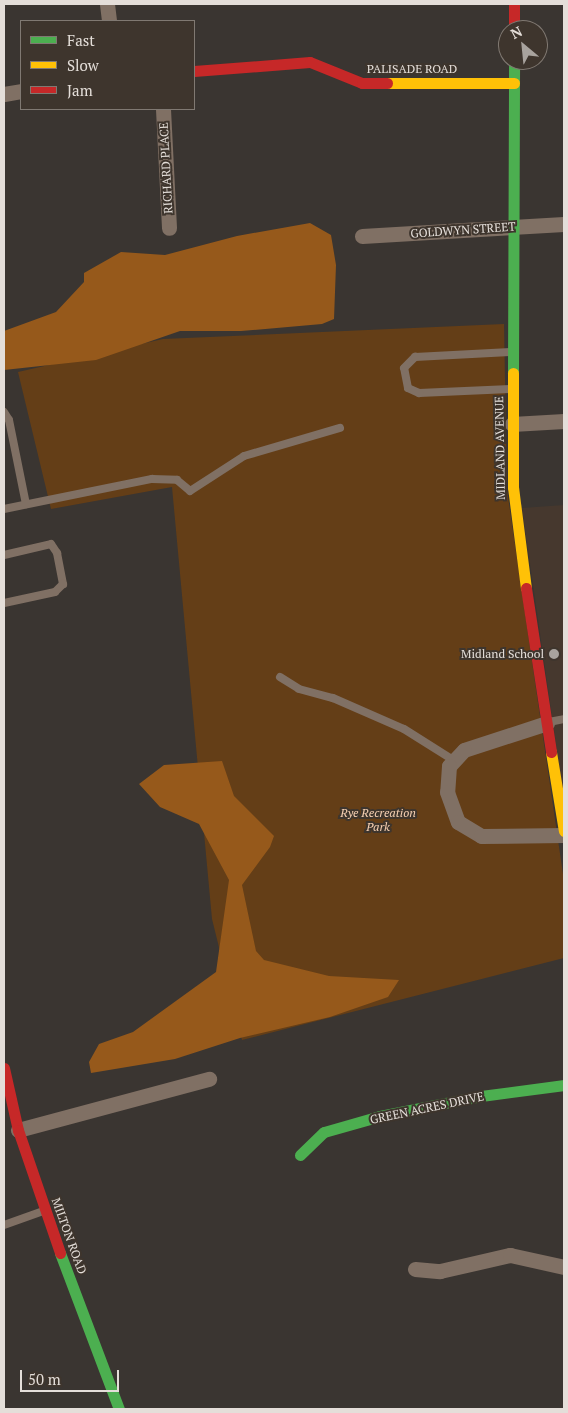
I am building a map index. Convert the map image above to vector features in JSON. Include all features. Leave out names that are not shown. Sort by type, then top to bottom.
[{"type":"street","points":[[107,4],[109,20]]},
{"type":"street","points":[[514,4],[514,20]]},
{"type":"street","name":"PALISADE ROAD","points":[[195,71],[310,62],[362,83],[514,82]]},
{"type":"street","name":"MIDLAND AVENUE","points":[[514,70],[512,424],[517,530],[564,831]]},
{"type":"street","points":[[4,94],[20,91]]},
{"type":"street","name":"RICHARD PLACE","points":[[163,110],[169,228]]},
{"type":"street","name":"GOLDWYN STREET","points":[[362,236],[564,224]]},
{"type":"street","points":[[512,424],[564,421]]},
{"type":"street","points":[[547,723],[494,738],[464,750],[453,760],[447,776],[447,792],[458,822],[482,836],[564,835]]},
{"type":"street","name":"MILTON ROAD","points":[[4,1068],[12,1122],[119,1409]]},
{"type":"street","points":[[12,1122],[209,1079]]},
{"type":"street","name":"GREEN ACRES DRIVE","points":[[300,1155],[324,1132],[380,1116],[481,1096],[564,1085]]},
{"type":"street","points":[[415,1269],[440,1271],[510,1255],[564,1267]]},
{"type":"lane","points":[[512,352],[414,357],[404,368],[408,388],[419,393],[512,389]]},
{"type":"lane","points":[[4,412],[9,420],[26,504]]},
{"type":"lane","points":[[4,509],[152,479],[176,480],[190,491],[244,456],[340,428]]},
{"type":"lane","points":[[4,555],[51,544],[57,554],[63,584],[55,592],[4,603]]},
{"type":"lane","points":[[280,677],[299,689],[333,698],[396,725],[453,760]]},
{"type":"lane","points":[[547,723],[564,719]]},
{"type":"lane","points":[[4,1225],[44,1211]]},
{"type":"shaded area","points":[[310,223],[331,235],[336,265],[334,319],[322,324],[241,331],[180,331],[96,360],[4,370],[4,331],[56,312],[84,282],[84,273],[121,252],[165,255],[237,236]]},
{"type":"shaded area","name":"Midland School","points":[[564,505],[564,800],[522,508]]},
{"type":"shaded area","points":[[222,761],[234,796],[274,836],[270,847],[242,885],[256,951],[264,960],[329,976],[399,980],[388,997],[330,1017],[240,1038],[175,1059],[91,1073],[89,1062],[99,1044],[133,1032],[216,972],[229,880],[199,824],[160,807],[139,784],[164,765]]},
{"type":"green space","name":"Rye Recreation Park","points":[[504,324],[507,490],[564,881],[564,958],[242,1040],[212,919],[172,487],[51,509],[18,372],[163,339]]},
{"type":"traffic: fast","points":[[513,373],[514,70]]},
{"type":"traffic: fast","points":[[300,1155],[324,1132],[380,1116],[481,1096],[564,1085]]},
{"type":"traffic: fast","points":[[60,1253],[119,1409]]},
{"type":"traffic: slow","points":[[387,83],[514,83]]},
{"type":"traffic: slow","points":[[513,373],[513,487],[526,588]]},
{"type":"traffic: slow","points":[[551,752],[564,831]]},
{"type":"traffic: jam","points":[[514,4],[514,20]]},
{"type":"traffic: jam","points":[[195,71],[310,62],[362,83],[387,83]]},
{"type":"traffic: jam","points":[[526,588],[551,752]]},
{"type":"traffic: jam","points":[[4,1068],[18,1130],[60,1253]]},
{"type":"place","name":"Midland School","points":[[554,654]]}]
